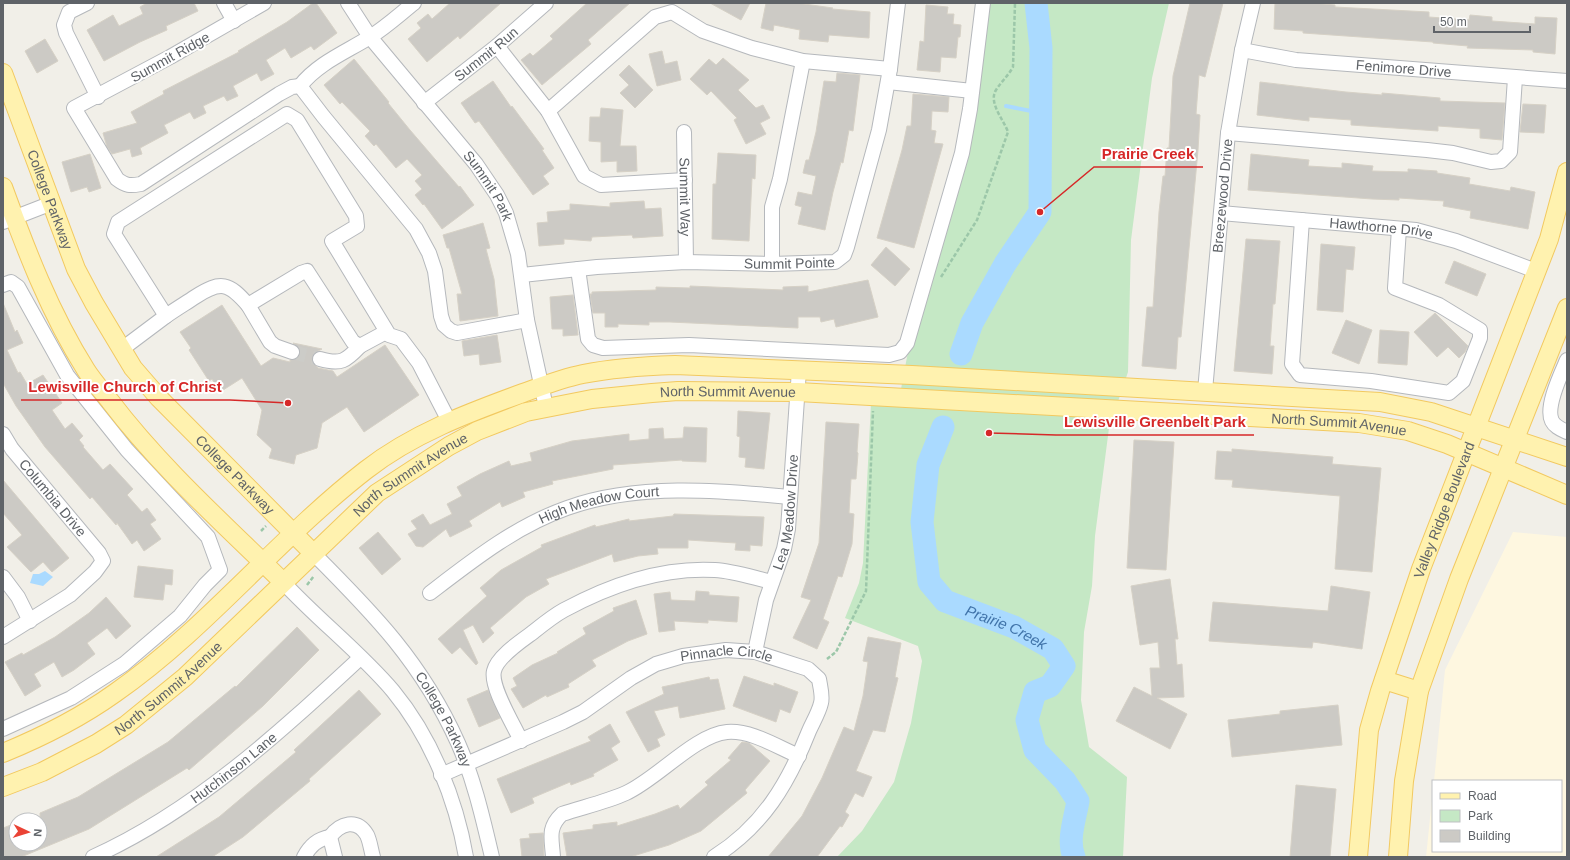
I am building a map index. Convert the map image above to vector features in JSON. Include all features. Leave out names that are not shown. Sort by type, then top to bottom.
[{"type":"main road","name":"College Parkway","points":[[3,73],[76,269],[94,303],[133,368],[159,398],[313,553]]},
{"type":"main road","name":"Valley Ridge Boulevard","points":[[1358,857],[1369,730],[1384,680],[1421,569],[1549,239],[1566,179]]},
{"type":"main road","name":"College Parkway","points":[[3,186],[9,220],[58,322],[87,371],[132,430],[201,502],[284,582]]},
{"type":"main road","points":[[1398,857],[1404,781],[1419,692],[1459,579],[1567,308]]},
{"type":"main road","name":"North Summit Avenue","points":[[3,753],[37,739],[67,723],[116,693],[186,636],[293,534],[366,470],[449,421],[542,387],[583,374],[643,366],[675,365],[1205,391],[1380,402],[1431,412],[1567,457]]},
{"type":"main road","name":"North Summit Avenue","points":[[3,787],[42,772],[96,744],[126,726],[185,677],[377,493],[449,446],[484,428],[526,412],[546,407],[599,398],[678,391],[798,392],[1359,423],[1408,431],[1467,452],[1567,495]]},
{"type":"main road","points":[[1384,680],[1419,692]]},
{"type":"street","points":[[87,3],[69,12],[64,25],[66,33],[98,97]]},
{"type":"street","points":[[224,3],[234,21]]},
{"type":"street","name":"Summit Ridge","points":[[264,3],[98,97],[74,108],[117,179],[123,184],[130,186],[141,184],[279,94],[292,87],[300,86]]},
{"type":"street","name":"Summit Park","points":[[348,3],[370,37],[476,164],[497,195],[506,213],[513,232],[522,275],[527,320],[546,407]]},
{"type":"street","points":[[414,3],[370,37],[307,77],[300,86],[416,229],[429,253],[435,271],[440,316],[444,324],[451,331],[457,333],[527,320]]},
{"type":"street","name":"Summit Run","points":[[424,103],[497,46],[546,3]]},
{"type":"street","name":"Summit Pointe","points":[[522,275],[578,269],[686,262],[772,264],[835,262],[844,255],[879,130],[889,76],[898,3]]},
{"type":"street","points":[[578,269],[588,339],[593,345],[603,348],[689,345],[860,354],[896,354],[905,348],[907,343],[962,152],[972,92],[983,3]]},
{"type":"street","name":"Breezewood Drive","points":[[1205,391],[1228,133],[1242,50],[1252,3]]},
{"type":"street","points":[[548,111],[655,17],[672,12],[703,31],[752,48],[803,60],[972,92]]},
{"type":"street","points":[[497,46],[548,111],[584,176],[601,185],[686,180]]},
{"type":"street","name":"Fenimore Drive","points":[[1242,50],[1296,60],[1567,81]]},
{"type":"street","points":[[772,264],[772,207],[780,179],[803,60]]},
{"type":"street","points":[[1228,133],[1427,150],[1453,153],[1491,162],[1501,161],[1510,152],[1515,78]]},
{"type":"street","points":[[166,316],[114,234],[118,222],[287,114],[297,120],[356,216],[357,226],[332,241],[386,332],[389,335],[401,339],[420,363],[449,421]]},
{"type":"street","name":"Summit Way","points":[[684,132],[686,180],[686,262]]},
{"type":"street","points":[[9,220],[52,203]]},
{"type":"street","name":"Hawthorne Drive","points":[[1221,213],[1432,233],[1456,240],[1536,271]]},
{"type":"street","points":[[1302,220],[1292,364],[1300,375],[1371,381],[1449,393],[1463,381],[1480,338],[1480,330],[1439,305],[1395,288],[1399,229]]},
{"type":"street","points":[[248,305],[301,273],[307,271],[353,342],[360,346]]},
{"type":"street","points":[[3,285],[11,282],[18,287],[67,375],[127,450],[208,537],[220,570],[205,585],[180,616],[124,664],[71,698],[3,729]]},
{"type":"street","points":[[122,349],[166,316],[211,287],[222,286],[232,289],[248,305],[270,342],[275,346],[292,352]]},
{"type":"street","points":[[320,359],[341,362],[348,359],[360,346],[386,332]]},
{"type":"street","points":[[1567,360],[1552,400],[1550,411],[1551,420],[1555,426],[1567,432]]},
{"type":"street","name":"Lea Meadow Drive","points":[[755,652],[766,600],[784,549],[788,529],[799,370]]},
{"type":"street","name":"Columbia Drive","points":[[3,434],[12,449],[99,553],[103,561],[95,572],[70,595],[30,621]]},
{"type":"street","name":"High Meadow Court","points":[[430,593],[502,540],[528,526],[567,508],[612,496],[656,492],[713,490],[790,497]]},
{"type":"street","name":"College Parkway","points":[[313,553],[374,614],[406,653],[442,710],[467,765],[492,857]]},
{"type":"street","points":[[522,741],[495,685],[493,671],[498,662],[512,648],[563,610],[610,588],[634,580],[692,570],[716,570],[772,582]]},
{"type":"street","points":[[3,577],[18,598],[30,621],[3,637]]},
{"type":"street","name":"College Parkway","points":[[284,582],[398,698],[428,744],[442,775],[460,832],[466,857]]},
{"type":"street","name":"Pinnacle Circle","points":[[442,775],[522,741],[583,712],[631,678],[656,664],[705,652],[726,650],[755,652],[808,669],[819,679],[821,702],[799,756],[782,790],[764,813],[730,846],[714,857]]},
{"type":"street","name":"Hutchinson Lane","points":[[93,857],[111,849],[183,806],[225,776],[270,739],[360,658]]},
{"type":"street","points":[[553,857],[551,830],[556,820],[562,814],[625,793],[710,738],[727,732],[744,734],[760,739],[799,756]]},
{"type":"street","points":[[335,857],[330,837],[336,828],[345,825],[355,825],[362,828],[368,836],[373,857]]},
{"type":"street","points":[[304,857],[314,843],[322,838],[330,837]]},
{"type":"path","points":[[939,281],[977,220],[1008,132],[996,107],[994,95],[996,90],[1009,76],[1013,67],[1015,3]]},
{"type":"path","points":[[827,659],[836,652],[866,591],[873,411]]},
{"type":"path","points":[[307,585],[317,572]]},
{"type":"shaded area","points":[[1513,532],[1567,537],[1567,857],[1426,857],[1432,800],[1432,852],[1562,852],[1562,780],[1434,780],[1445,670]]},
{"type":"green space","points":[[986,3],[1169,3],[1152,78],[1131,240],[1128,372],[1109,428],[1095,536],[1092,586],[1084,632],[1081,700],[1089,747],[1127,777],[1123,857],[837,857],[862,831],[894,782],[911,723],[922,661],[918,646],[845,618],[859,583],[863,563],[871,403],[898,405],[907,357],[946,225]]},
{"type":"water","points":[[45,571],[53,577],[43,586],[30,583],[33,574],[39,574]]},
{"type":"building","points":[[147,3],[194,3],[198,11],[166,26],[167,30],[104,61],[87,30],[113,15],[119,26],[143,14],[140,7]]},
{"type":"building","points":[[313,3],[316,3],[337,33],[314,50],[311,46],[291,58],[285,48],[266,60],[274,74],[261,81],[257,73],[233,86],[238,96],[227,101],[224,96],[203,106],[206,113],[194,119],[190,112],[164,125],[168,133],[140,148],[142,154],[132,157],[130,149],[112,154],[107,147],[103,133],[137,123],[131,112],[164,94],[163,91],[239,52],[238,51],[287,22]]},
{"type":"building","points":[[450,3],[501,3],[460,39],[458,36],[427,62],[408,39],[421,28],[417,23],[428,14],[432,19]]},
{"type":"building","points":[[587,3],[630,3],[588,40],[591,44],[542,85],[521,60],[530,53],[533,56],[553,39],[550,36]]},
{"type":"building","points":[[710,3],[750,3],[741,20]]},
{"type":"building","points":[[766,3],[797,3],[833,8],[832,9],[870,12],[869,38],[829,35],[828,42],[799,39],[800,30],[774,25],[773,31],[761,28]]},
{"type":"building","points":[[1190,3],[1223,3],[1205,77],[1199,75],[1196,114],[1200,115],[1198,150],[1181,337],[1178,337],[1176,369],[1142,366],[1147,307],[1153,307],[1159,212],[1163,176],[1165,176],[1167,148],[1169,148],[1173,76]]},
{"type":"building","points":[[1275,3],[1313,3],[1335,5],[1335,7],[1429,12],[1429,17],[1469,20],[1470,15],[1492,17],[1492,21],[1535,24],[1535,17],[1557,18],[1555,54],[1533,52],[1533,50],[1467,48],[1468,46],[1433,42],[1303,33],[1303,31],[1274,29]]},
{"type":"building","points":[[926,5],[948,7],[947,14],[954,14],[953,24],[961,25],[956,58],[941,57],[940,72],[917,70],[920,41],[924,42]]},
{"type":"building","points":[[45,39],[58,61],[37,73],[25,51]]},
{"type":"building","points":[[662,51],[665,64],[677,61],[681,80],[657,86],[649,54]]},
{"type":"building","points":[[723,58],[749,80],[738,90],[756,108],[763,105],[770,118],[760,123],[766,134],[746,144],[734,120],[737,118],[711,91],[707,95],[690,79],[709,59],[716,65]]},
{"type":"building","points":[[354,59],[410,130],[459,187],[460,186],[474,205],[442,229],[424,204],[423,205],[415,195],[422,189],[415,181],[422,175],[407,159],[396,168],[376,144],[374,146],[365,136],[370,131],[342,102],[340,104],[324,85]]},
{"type":"building","points":[[629,65],[653,90],[635,108],[620,93],[629,85],[619,75]]},
{"type":"building","points":[[837,73],[860,75],[853,131],[849,130],[843,163],[841,162],[825,230],[798,224],[802,207],[795,205],[798,192],[812,195],[816,176],[803,173],[806,160],[809,160],[816,132],[824,81],[836,82]]},
{"type":"building","points":[[493,81],[544,149],[542,150],[554,168],[543,176],[549,184],[533,195],[479,121],[475,123],[461,103]]},
{"type":"building","points":[[1260,82],[1346,92],[1382,95],[1382,93],[1440,98],[1440,101],[1505,103],[1502,140],[1480,138],[1480,129],[1438,126],[1438,131],[1351,125],[1351,120],[1309,117],[1309,121],[1257,115]]},
{"type":"building","points":[[913,94],[949,97],[948,112],[932,111],[931,130],[936,131],[934,143],[943,144],[914,248],[877,238],[902,150],[907,126],[911,126]]},
{"type":"building","points":[[1523,104],[1546,105],[1544,133],[1520,132]]},
{"type":"building","points":[[601,108],[623,110],[620,146],[636,146],[637,171],[617,172],[617,161],[601,162],[601,142],[589,141],[590,117],[600,117]]},
{"type":"building","points":[[718,153],[756,155],[755,179],[752,178],[749,241],[712,239],[713,184],[716,184]]},
{"type":"building","points":[[90,154],[101,188],[89,192],[87,187],[71,192],[62,162]]},
{"type":"building","points":[[1251,154],[1309,160],[1308,166],[1342,168],[1342,163],[1373,166],[1372,171],[1408,172],[1408,169],[1437,171],[1437,173],[1470,178],[1469,184],[1510,191],[1511,187],[1535,192],[1528,229],[1470,218],[1471,211],[1443,206],[1444,201],[1399,198],[1399,200],[1372,199],[1248,190]]},
{"type":"building","points":[[644,201],[645,209],[661,208],[663,236],[633,238],[632,235],[592,237],[591,241],[564,239],[564,244],[539,246],[537,223],[548,222],[547,212],[570,210],[570,204],[610,207],[610,203]]},
{"type":"building","points":[[483,223],[490,248],[486,249],[494,279],[498,316],[460,321],[457,294],[462,294],[449,248],[447,248],[443,235]]},
{"type":"building","points":[[1246,239],[1280,241],[1270,346],[1274,346],[1272,374],[1234,371]]},
{"type":"building","points":[[1321,244],[1355,247],[1353,270],[1346,269],[1343,312],[1317,310]]},
{"type":"building","points":[[886,247],[910,269],[895,286],[871,265]]},
{"type":"building","points":[[1454,261],[1486,274],[1477,296],[1445,283]]},
{"type":"building","points":[[868,280],[878,317],[836,327],[834,319],[821,322],[820,317],[798,317],[798,328],[670,322],[649,322],[649,325],[618,324],[618,327],[605,327],[605,313],[593,313],[590,294],[592,294],[592,292],[656,290],[656,287],[690,288],[690,286],[783,290],[783,287],[808,286],[808,292]]},
{"type":"building","points":[[573,295],[578,335],[563,336],[563,329],[552,329],[550,297]]},
{"type":"building","points":[[3,303],[15,332],[17,330],[23,343],[7,350],[18,373],[20,372],[27,384],[43,375],[62,403],[52,410],[65,429],[72,423],[83,436],[79,440],[84,446],[83,447],[103,470],[110,464],[133,489],[127,495],[142,512],[147,508],[156,520],[150,524],[161,539],[144,551],[137,540],[132,544],[117,523],[116,525],[92,497],[90,499],[45,447],[16,406],[3,383]]},
{"type":"building","points":[[222,305],[261,366],[273,358],[290,362],[290,360],[297,359],[300,350],[293,343],[322,349],[314,353],[312,362],[318,368],[333,371],[337,377],[385,345],[419,395],[364,432],[347,407],[322,423],[317,448],[296,455],[294,464],[269,458],[272,449],[257,435],[262,410],[242,378],[220,392],[212,379],[209,381],[189,350],[191,348],[180,332]]},
{"type":"building","points":[[1435,313],[1468,346],[1459,358],[1448,347],[1437,357],[1414,332]]},
{"type":"building","points":[[1346,320],[1372,330],[1359,364],[1332,353]]},
{"type":"building","points":[[1380,330],[1409,332],[1407,365],[1378,363]]},
{"type":"building","points":[[497,335],[501,362],[480,365],[479,354],[464,356],[462,341]]},
{"type":"building","points":[[738,411],[770,413],[764,469],[745,467],[746,458],[739,457],[740,437],[737,436]]},
{"type":"building","points":[[826,422],[859,424],[858,453],[856,479],[851,479],[849,513],[854,514],[852,544],[842,577],[838,576],[823,619],[829,622],[817,649],[793,638],[811,600],[801,597],[819,543]]},
{"type":"building","points":[[684,427],[707,428],[706,462],[682,460],[613,465],[613,469],[552,481],[553,484],[523,492],[525,497],[502,507],[500,502],[469,521],[472,526],[450,537],[446,529],[423,547],[416,546],[408,534],[417,529],[411,521],[423,514],[430,525],[452,514],[447,504],[462,496],[457,487],[480,474],[509,461],[511,466],[532,461],[530,453],[572,441],[629,434],[629,441],[649,439],[649,429],[663,428],[664,439],[683,438]]},
{"type":"building","points":[[1134,440],[1174,442],[1166,570],[1127,568]]},
{"type":"building","points":[[1232,449],[1333,457],[1332,464],[1381,468],[1372,572],[1335,569],[1340,496],[1232,487],[1233,480],[1215,479],[1217,451],[1232,452]]},
{"type":"building","points":[[3,480],[69,558],[52,572],[43,562],[31,572],[7,547],[22,535],[3,513]]},
{"type":"building","points":[[674,514],[764,517],[762,546],[750,545],[750,551],[735,550],[736,543],[688,540],[688,548],[657,548],[658,554],[638,556],[614,562],[612,554],[546,579],[549,584],[526,597],[490,628],[494,633],[483,643],[473,625],[463,630],[478,663],[476,665],[460,647],[452,654],[438,639],[487,596],[480,588],[501,570],[542,547],[541,545],[595,525],[596,527],[629,519],[629,521],[673,516]]},
{"type":"building","points":[[378,532],[401,559],[382,575],[359,548]]},
{"type":"building","points":[[138,566],[173,570],[172,585],[165,584],[163,600],[134,597]]},
{"type":"building","points":[[1170,579],[1178,639],[1175,639],[1177,665],[1182,664],[1184,697],[1157,698],[1187,714],[1170,749],[1116,721],[1134,687],[1152,696],[1150,668],[1160,668],[1158,642],[1140,645],[1131,586]]},
{"type":"building","points":[[1331,586],[1370,592],[1362,649],[1313,642],[1312,648],[1209,641],[1213,602],[1328,611]]},
{"type":"building","points":[[696,591],[709,592],[709,595],[739,597],[737,622],[708,620],[708,623],[674,621],[675,630],[659,632],[654,594],[670,592],[671,600],[695,601]]},
{"type":"building","points":[[106,597],[131,626],[116,639],[107,628],[87,643],[95,654],[62,677],[54,662],[34,674],[41,686],[25,696],[5,662],[22,653],[23,655],[55,637],[89,613]]},
{"type":"building","points":[[636,600],[647,634],[628,641],[592,660],[596,666],[568,684],[569,687],[547,697],[546,695],[523,708],[511,689],[517,686],[513,678],[532,665],[558,653],[557,652],[586,634],[583,628],[614,611],[613,608]]},
{"type":"building","points":[[297,627],[319,650],[263,706],[189,770],[187,768],[89,829],[48,846],[48,812],[42,812],[78,797],[168,742],[235,686],[236,687]]},
{"type":"building","points":[[868,637],[901,643],[895,677],[898,678],[885,732],[873,730],[856,771],[872,777],[863,797],[855,793],[845,812],[849,815],[842,827],[840,826],[817,857],[768,857],[802,816],[822,778],[844,727],[854,731],[863,696],[868,662],[863,661]]},
{"type":"building","points":[[744,676],[774,686],[774,683],[798,692],[790,713],[780,709],[776,722],[733,706]]},
{"type":"building","points":[[709,677],[710,680],[718,679],[725,709],[680,718],[678,706],[654,711],[665,735],[657,739],[660,746],[648,752],[626,712],[664,694],[662,687]]},
{"type":"building","points":[[359,690],[381,714],[309,779],[310,781],[243,837],[212,857],[156,857],[219,817],[296,752],[294,750]]},
{"type":"building","points":[[488,690],[500,718],[479,727],[467,699]]},
{"type":"building","points":[[1338,705],[1342,745],[1232,757],[1228,720],[1280,714],[1280,711]]},
{"type":"building","points":[[610,724],[620,742],[611,748],[618,760],[593,774],[594,776],[571,785],[570,782],[532,798],[534,803],[511,813],[497,779],[591,741],[588,737]]},
{"type":"building","points":[[742,742],[749,743],[770,761],[745,790],[747,793],[701,831],[669,845],[630,857],[567,857],[563,833],[593,829],[593,825],[617,822],[617,826],[678,805],[680,809],[708,785],[705,782],[731,760],[728,758]]},
{"type":"building","points":[[1296,785],[1336,789],[1330,857],[1290,857]]},
{"type":"building","points":[[8,826],[8,852],[33,852],[21,857],[3,857],[3,828]]},
{"type":"building","points":[[543,833],[544,857],[522,857],[520,839],[530,838],[529,834]]},
{"type":"waterway","name":"Prairie Creek","points":[[961,354],[972,323],[1005,264],[1040,212],[1041,48],[1036,3]]},
{"type":"waterway","points":[[1006,106],[1041,113]]},
{"type":"waterway","name":"Prairie Creek","points":[[943,427],[928,465],[922,522],[929,582],[945,601],[1014,627],[1053,649],[1064,666],[1050,686],[1035,692],[1027,720],[1035,750],[1065,781],[1078,801],[1071,837],[1074,857]]},
{"type":"tunnel","points":[[292,352],[320,359]]},
{"type":"place","name":"Prairie Creek","points":[[1040,212]]},
{"type":"place","name":"Lewisville Church of Christ","points":[[288,403]]},
{"type":"place","name":"Lewisville Greenbelt Park","points":[[989,433]]}]
